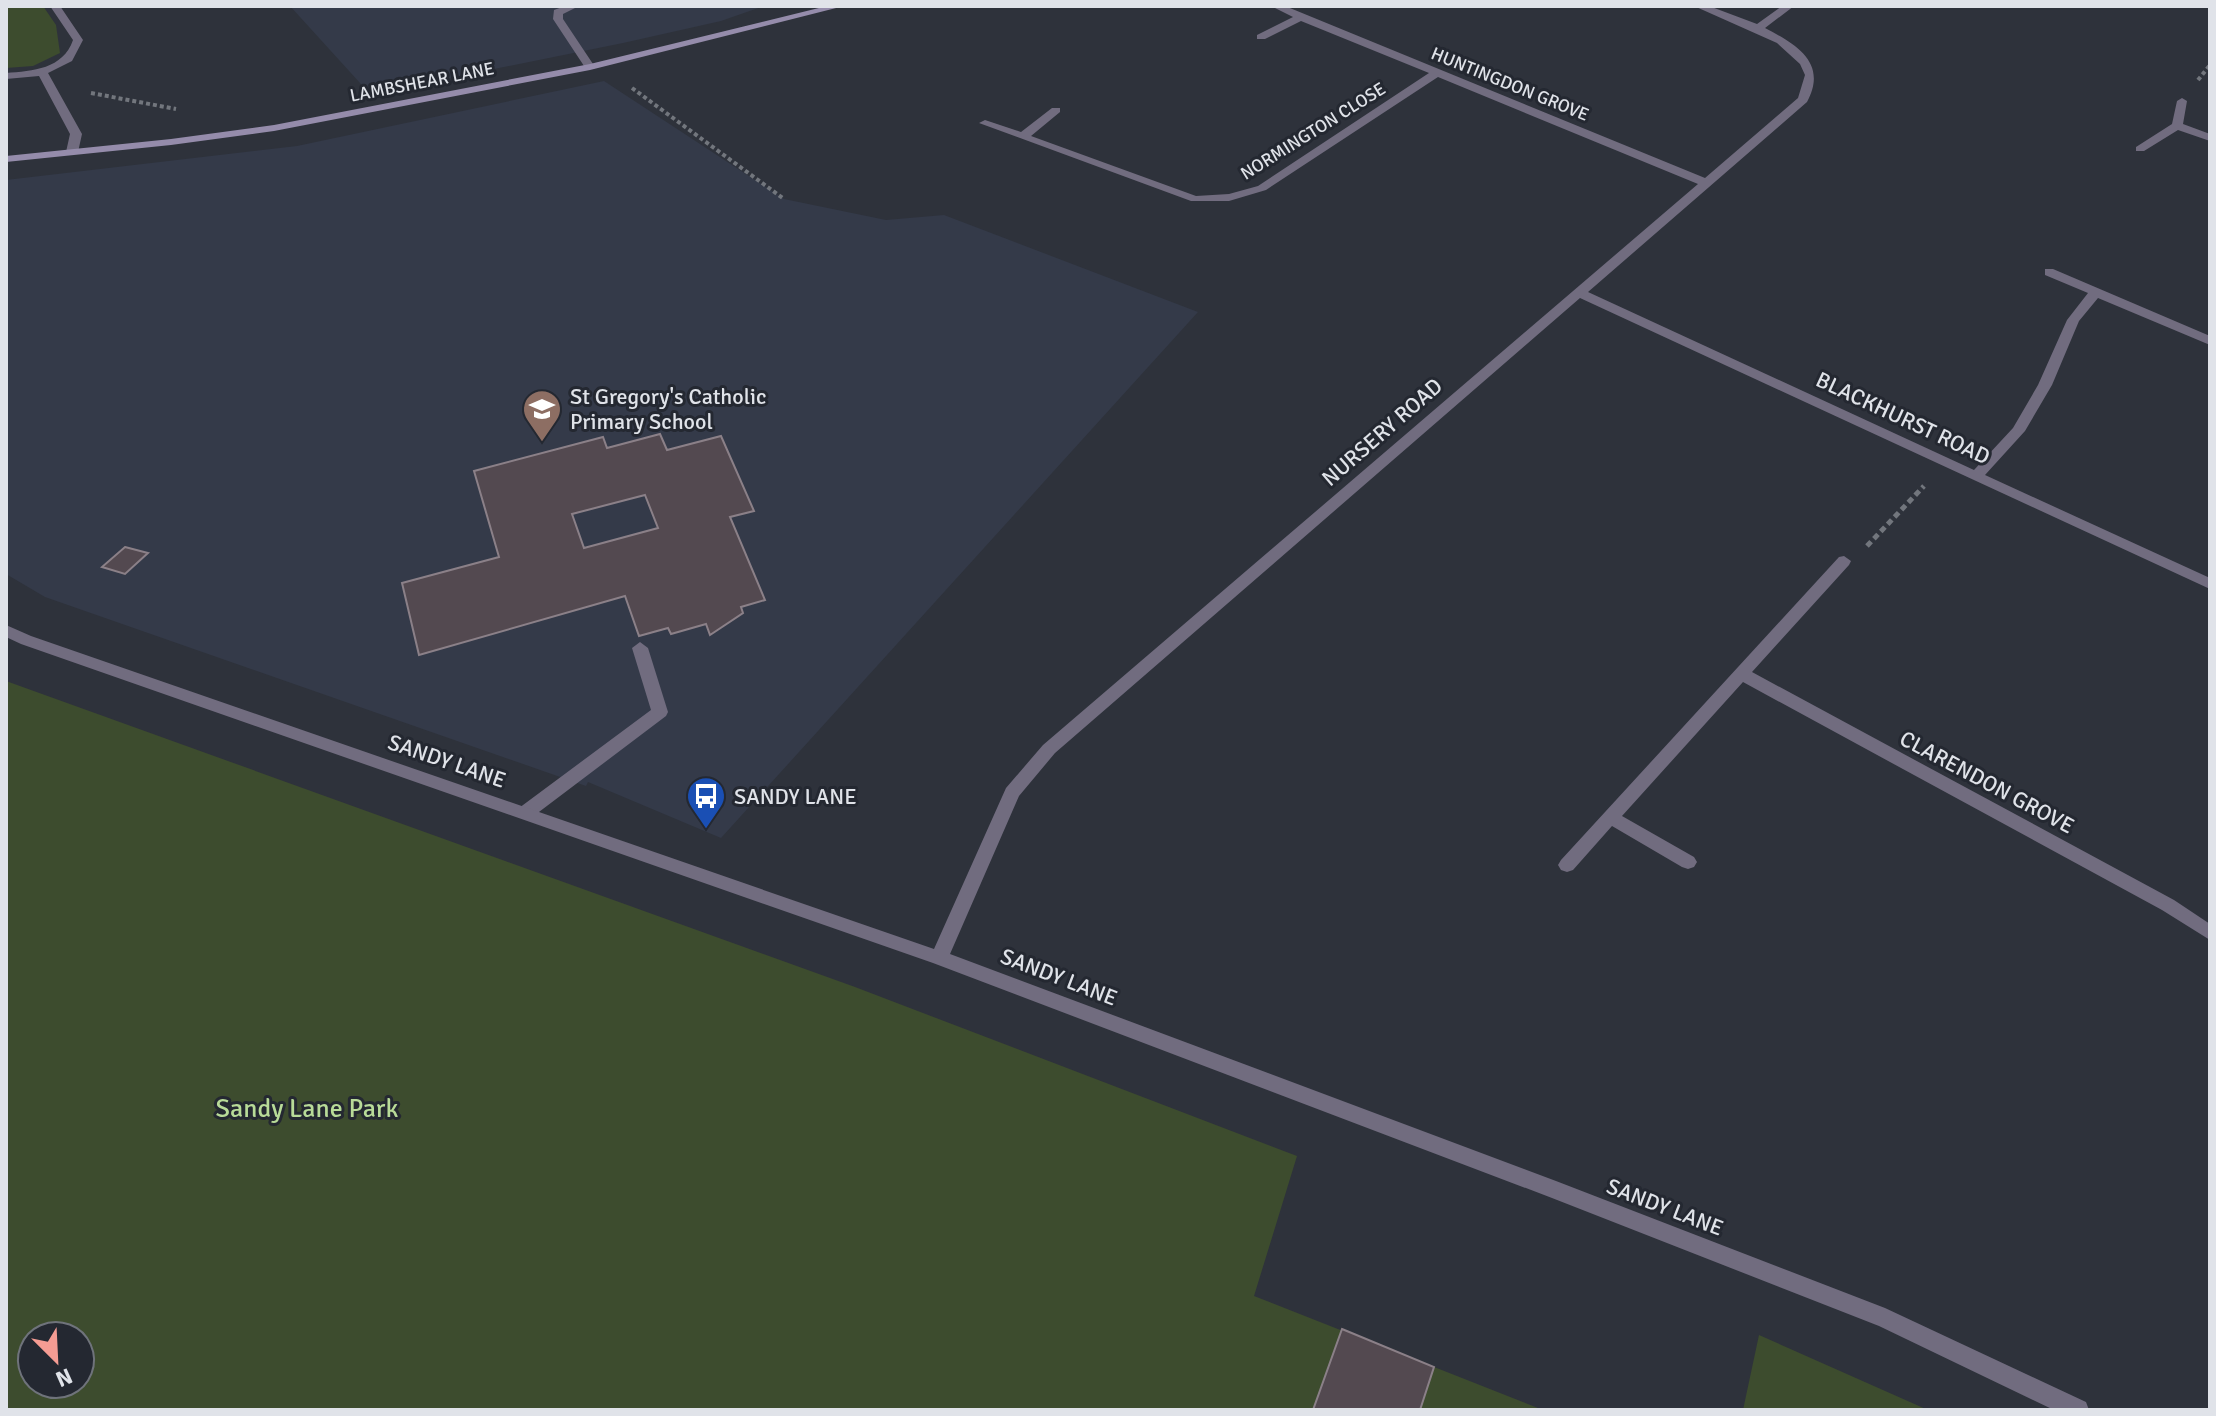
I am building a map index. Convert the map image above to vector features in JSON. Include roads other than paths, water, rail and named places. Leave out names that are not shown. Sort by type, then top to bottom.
[{"type":"street","points":[[6,76],[42,72],[71,57],[78,40],[55,6]]},
{"type":"street","points":[[574,6],[558,12],[558,19],[590,67]]},
{"type":"street","name":"LAMBSHEAR LANE","points":[[6,159],[259,131],[590,67],[839,6]]},
{"type":"street","name":"HUNTINGDON GROVE","points":[[1276,6],[1706,183]]},
{"type":"street","name":"NURSERY ROAD","points":[[939,958],[1012,793],[1049,749],[1803,100],[1810,85],[1809,72],[1799,56],[1757,29],[1699,6]]},
{"type":"street","points":[[1757,29],[1789,6]]},
{"type":"street","points":[[1261,37],[1301,17]]},
{"type":"street","points":[[42,72],[76,134],[72,152]]},
{"type":"street","name":"NORMINGTON CLOSE","points":[[985,123],[1195,199],[1220,200],[1244,196],[1262,188],[1436,74]]},
{"type":"street","points":[[2140,149],[2177,126],[2182,101]]},
{"type":"street","points":[[1022,137],[1056,110]]},
{"type":"street","points":[[2177,126],[2210,138]]},
{"type":"street","points":[[2049,272],[2210,341]]},
{"type":"street","name":"BLACKHURST ROAD","points":[[1577,292],[2210,584]]},
{"type":"street","points":[[1976,476],[2018,431],[2045,385],[2073,320],[2096,292]]},
{"type":"street","points":[[1567,865],[1844,561]]},
{"type":"street","name":"SANDY LANE","points":[[6,630],[26,640],[939,958],[1570,1195],[1885,1318],[2078,1410]]},
{"type":"street","points":[[525,813],[660,712],[640,648]]},
{"type":"street","name":"CLARENDON GROVE","points":[[1742,674],[2168,905],[2210,933]]},
{"type":"street","points":[[1610,817],[1688,862]]},
{"type":"place","name":"St Gregory's Catholic Primary School","points":[[542,443]]},
{"type":"place","name":"SANDY LANE","points":[[706,830]]},
{"type":"park label","name":"Sandy Lane Park","points":[[307,1109]]}]
